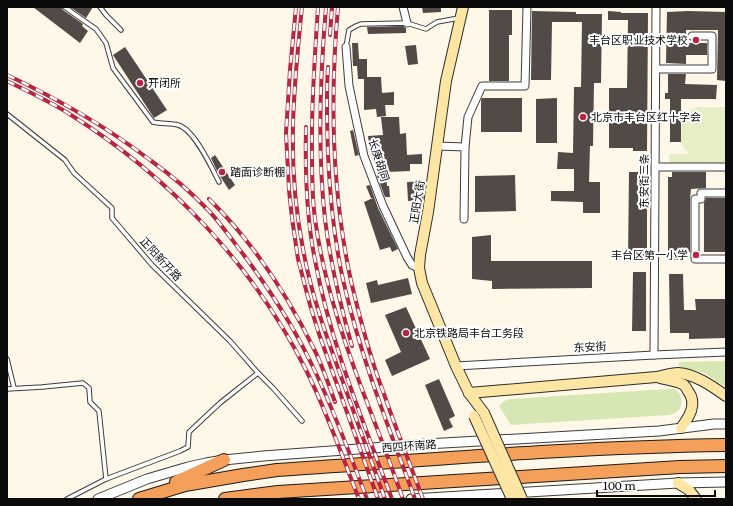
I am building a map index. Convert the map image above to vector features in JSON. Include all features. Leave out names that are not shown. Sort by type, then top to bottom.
[{"type":"highway","name":"西四环南路","points":[[140,498],[184,486],[277,470],[517,453],[679,445],[726,445]]},
{"type":"highway","points":[[140,498],[224,460]]},
{"type":"highway","points":[[225,499],[278,492],[680,467],[726,466]]},
{"type":"main road","name":"正阳大街","points":[[463,7],[446,81],[419,268],[422,283],[456,366],[469,392],[484,413],[522,499]]},
{"type":"main road","points":[[469,392],[656,377],[677,373],[691,376],[708,384],[726,396]]},
{"type":"main road","points":[[656,377],[674,381],[684,386],[691,394],[693,405],[690,416],[681,428]]},
{"type":"main road","name":"正阳大街","points":[[469,392],[474,416],[512,499]]},
{"type":"main road","points":[[678,483],[689,490],[696,499]]},
{"type":"street","points":[[403,7],[407,23]]},
{"type":"street","points":[[464,219],[465,147],[468,117],[482,86],[525,86],[527,7]]},
{"type":"street","name":"东安街三条","points":[[654,355],[656,7]]},
{"type":"street","points":[[656,69],[712,69],[712,36],[692,36]]},
{"type":"street","name":"长庚胡同","points":[[346,47],[349,86],[364,156],[383,206],[407,257],[412,265],[419,268]]},
{"type":"street","points":[[437,146],[465,147]]},
{"type":"street","points":[[656,167],[726,167]]},
{"type":"street","points":[[726,193],[701,193],[701,199],[695,199],[695,259],[726,259]]},
{"type":"street","name":"东安街","points":[[456,366],[726,352]]},
{"type":"street","name":"西四环南路","points":[[98,499],[147,479],[188,467],[224,460],[271,455],[426,444],[659,431],[726,424]]},
{"type":"street","points":[[411,499],[678,483],[726,482]]},
{"type":"lane","points":[[65,7],[96,28],[106,43],[113,68],[153,122],[179,125],[190,133],[202,150],[219,182]]},
{"type":"lane","points":[[100,7],[121,30]]},
{"type":"lane","points":[[346,47],[349,30],[361,24],[407,23],[426,29],[437,22],[460,18]]},
{"type":"lane","name":"正阳新开路","points":[[7,114],[65,160],[74,173],[112,208],[112,218],[152,265],[230,341],[302,421]]},
{"type":"lane","points":[[7,359],[14,388]]},
{"type":"lane","points":[[67,499],[106,479],[188,447],[189,432],[220,403],[258,373]]},
{"type":"lane","points":[[7,389],[83,383],[89,388],[90,402],[99,411],[106,479]]},
{"type":"green space","points":[[699,107],[726,107],[726,165],[669,164],[669,154],[689,154],[681,143],[682,123],[692,109]]},
{"type":"green space","points":[[726,361],[726,387],[702,372],[679,367],[679,362]]},
{"type":"green space","points":[[667,389],[676,390],[682,401],[679,410],[669,415],[511,425],[499,406],[504,401],[511,399]]},
{"type":"building","points":[[33,7],[62,7],[63,10],[83,24],[82,26],[88,31],[80,43]]},
{"type":"building","points":[[70,7],[93,7],[86,18]]},
{"type":"building","points":[[422,7],[441,7],[441,12],[423,13]]},
{"type":"building","points":[[489,10],[512,10],[512,35],[509,35],[509,81],[489,81]]},
{"type":"building","points":[[532,11],[602,14],[601,83],[594,83],[593,146],[590,146],[589,182],[600,182],[600,213],[583,213],[583,202],[551,201],[551,191],[574,191],[574,169],[557,169],[558,152],[573,153],[574,87],[581,87],[582,22],[552,22],[551,80],[531,80]]},
{"type":"building","points":[[608,11],[621,13],[648,13],[647,151],[633,151],[633,148],[609,148],[609,88],[627,88],[628,20],[608,20]]},
{"type":"building","points":[[667,12],[726,12],[726,81],[717,80],[718,30],[686,30],[686,43],[707,43],[707,55],[686,55],[686,64],[666,63]]},
{"type":"building","points":[[403,26],[406,28],[406,33],[368,34],[367,27]]},
{"type":"building","points":[[352,43],[358,43],[359,59],[367,59],[367,77],[381,77],[382,93],[394,92],[394,105],[385,105],[386,116],[377,117],[376,109],[364,110],[364,79],[358,79],[357,66],[353,66]]},
{"type":"building","points":[[416,45],[418,64],[408,65],[405,46]]},
{"type":"building","name":"开闭所","points":[[125,47],[167,110],[154,118],[113,55]]},
{"type":"building","points":[[668,74],[686,74],[685,84],[717,85],[716,99],[681,99],[681,142],[670,142],[670,99],[665,99],[665,93],[668,93]]},
{"type":"building","points":[[482,98],[522,98],[522,132],[481,132]]},
{"type":"building","points":[[557,98],[557,143],[536,143],[536,99]]},
{"type":"building","points":[[381,117],[399,117],[400,134],[406,133],[407,155],[422,154],[422,164],[410,164],[410,171],[386,172],[387,186],[389,186],[390,197],[385,197],[377,176],[376,162],[381,161],[380,143],[369,145],[368,136],[383,135]]},
{"type":"building","points":[[353,130],[359,155],[355,156],[350,131]]},
{"type":"building","name":"踏面诊断棚","points":[[215,155],[235,185],[229,190],[218,173],[211,158]]},
{"type":"building","points":[[629,172],[647,172],[647,259],[628,259]]},
{"type":"building","points":[[672,172],[706,172],[706,188],[691,189],[690,252],[682,252],[682,260],[671,260],[671,253],[668,253],[668,177],[672,177]]},
{"type":"building","points":[[515,175],[516,211],[475,212],[475,176]]},
{"type":"building","points":[[426,181],[423,200],[408,201],[407,182]]},
{"type":"building","points":[[370,185],[378,208],[398,249],[392,252],[390,247],[380,250],[364,202],[373,198],[371,198],[366,186]]},
{"type":"building","points":[[706,198],[726,198],[726,252],[704,252],[704,203]]},
{"type":"building","points":[[491,235],[491,261],[592,261],[592,288],[492,289],[492,281],[472,279],[472,237]]},
{"type":"building","points":[[633,272],[646,272],[646,331],[632,331]]},
{"type":"building","points":[[669,274],[683,274],[684,310],[696,310],[695,299],[726,299],[726,338],[689,339],[689,333],[670,333]]},
{"type":"building","points":[[408,278],[412,294],[371,303],[366,283],[377,280],[378,285]]},
{"type":"building","name":"北京铁路局丰台工务段","points":[[406,307],[430,359],[392,376],[385,360],[401,352],[385,315]]},
{"type":"building","points":[[439,379],[455,416],[449,419],[453,427],[444,431],[425,385]]},
{"type":"railway","points":[[296,7],[286,133],[289,190],[298,259],[319,334],[378,499]]},
{"type":"railway","points":[[302,7],[295,81],[293,140],[295,187],[300,234],[310,283],[320,316],[385,499]]},
{"type":"railway","points":[[318,7],[312,116],[312,178],[313,202],[319,243],[330,291],[343,337],[403,499]]},
{"type":"railway","points":[[326,7],[320,113],[322,192],[327,235],[333,267],[352,346]]},
{"type":"railway","points":[[330,35],[332,7]]},
{"type":"railway","points":[[338,7],[334,75],[334,145],[336,179],[345,248],[351,281],[370,352],[393,420],[423,499]]},
{"type":"railway","points":[[328,67],[327,111],[331,203],[344,284],[367,366],[415,499]]},
{"type":"railway","points":[[7,75],[63,103],[133,147],[173,178],[214,216],[263,281],[298,338],[328,400],[367,499]]},
{"type":"railway","points":[[7,81],[48,101],[71,115],[107,139],[142,166],[206,227],[235,260],[261,295],[285,332],[306,370],[328,418],[359,499]]},
{"type":"railway","points":[[306,127],[306,177],[308,210],[312,243],[321,291],[348,381],[392,499]]},
{"type":"railway","points":[[209,199],[255,251],[281,290],[315,351],[335,402]]},
{"type":"place","name":"丰台区职业技术学校","points":[[696,40]]},
{"type":"place","name":"开闭所","points":[[140,83]]},
{"type":"place","name":"北京市丰台区红十字会","points":[[583,117]]},
{"type":"place","name":"踏面诊断棚","points":[[222,172]]},
{"type":"place","name":"丰台区第一小学","points":[[696,255]]},
{"type":"place","name":"北京铁路局丰台工务段","points":[[406,333]]}]
